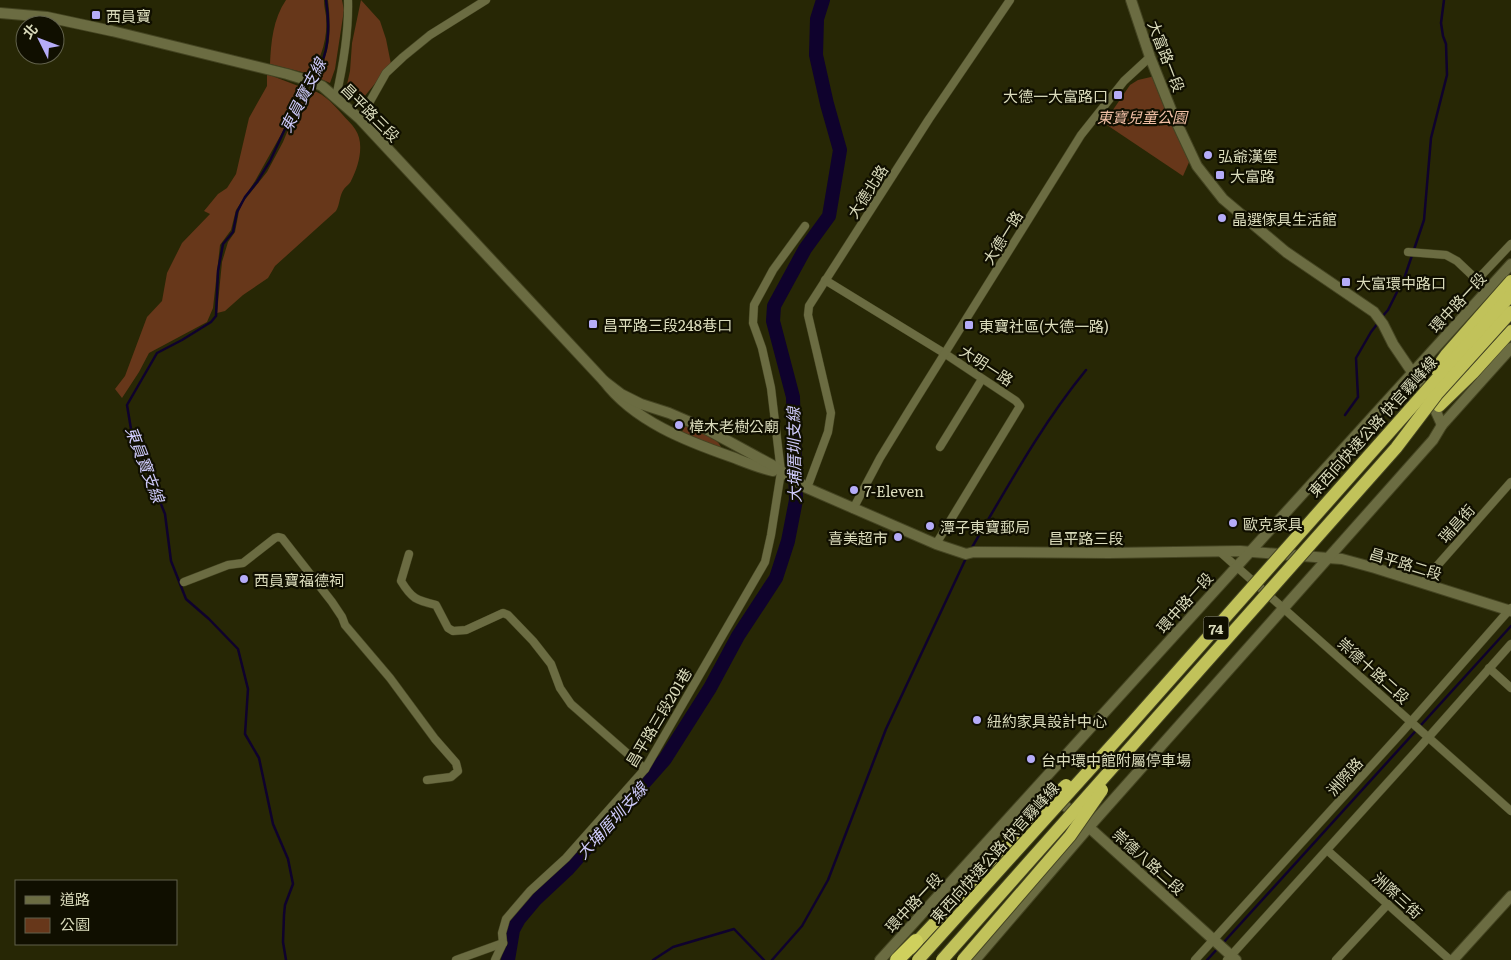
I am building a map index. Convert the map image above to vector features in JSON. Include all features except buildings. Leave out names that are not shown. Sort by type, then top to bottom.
[{"type":"highway","points":[[1406,412],[1446,354],[1511,281]]},
{"type":"highway","name":"東西向快速公路 快官霧峰線","points":[[918,960],[1130,725],[1511,295]]},
{"type":"highway","name":"東西向快速公路 快官霧峰線","points":[[942,960],[1396,448],[1438,394],[1511,312]]},
{"type":"highway","points":[[1396,448],[1473,373],[1511,330]]},
{"type":"highway","name":"74","points":[[902,960],[916,941],[1042,808],[1130,725]]},
{"type":"highway","name":"74","points":[[963,960],[1070,836],[1139,738]]},
{"type":"highway","points":[[897,960],[916,941]]},
{"type":"street","points":[[336,97],[341,76],[348,22],[348,0]]},
{"type":"street","points":[[360,119],[386,73],[430,35],[486,0]]},
{"type":"street","name":"大德北路","points":[[808,488],[828,432],[831,413],[808,315],[809,306],[928,119],[1010,0]]},
{"type":"street","name":"大富路一段","points":[[1131,0],[1150,57],[1174,117],[1197,166],[1223,198],[1286,252],[1374,312],[1412,372]]},
{"type":"street","name":"昌平路三段","points":[[0,12],[47,17],[112,31],[306,80],[322,86],[360,119],[604,381],[615,396],[629,408],[681,438],[769,470],[780,472]]},
{"type":"street","name":"大德一路","points":[[854,509],[890,442],[944,353],[1018,239],[1081,135],[1124,81],[1150,57]]},
{"type":"street","name":"昌平路三段201巷","points":[[495,960],[503,943],[502,933],[506,919],[530,891],[566,858],[645,769],[765,562],[780,472],[771,388],[762,348],[753,323],[754,305],[773,270],[805,226]]},
{"type":"street","points":[[1408,252],[1446,255],[1457,261],[1477,280],[1511,244]]},
{"type":"street","name":"環中路一段","points":[[880,960],[1412,372],[1475,306],[1511,264]]},
{"type":"street","name":"大明一路","points":[[825,280],[944,353],[1016,401],[1020,406],[936,544]]},
{"type":"street","points":[[975,960],[1089,827],[1433,440],[1442,424],[1511,348]]},
{"type":"street","points":[[1412,372],[1422,382],[1442,424]]},
{"type":"street","points":[[940,447],[982,379]]},
{"type":"street","name":"昌平路三段","points":[[604,381],[621,394],[641,404],[670,413],[706,429],[772,465],[780,472],[808,488],[936,544],[970,553],[1218,551],[1290,555]]},
{"type":"street","name":"瑞昌街","points":[[1423,583],[1511,482]]},
{"type":"street","points":[[184,582],[228,565],[243,563],[275,538],[282,538],[332,602],[342,617],[345,626],[390,678],[435,739],[456,763],[458,771],[451,777],[427,780]]},
{"type":"street","name":"崇德十路二段","points":[[1218,551],[1511,811]]},
{"type":"street","points":[[409,554],[401,581],[409,595],[415,600],[436,605],[448,628],[453,631],[466,630],[503,613],[508,615],[533,641],[551,664],[564,696],[645,769]]},
{"type":"street","name":"昌平路二段","points":[[1290,555],[1342,559],[1510,610]]},
{"type":"street","name":"洲際路","points":[[1195,960],[1218,943],[1416,726],[1510,610]]},
{"type":"street","points":[[1231,958],[1511,644]]},
{"type":"street","points":[[1489,668],[1511,688]]},
{"type":"street","name":"崇德八路二段","points":[[1041,784],[1218,943],[1231,958]]},
{"type":"street","name":"洲際三街","points":[[1327,850],[1452,960]]},
{"type":"street","points":[[1452,960],[1511,896]]},
{"type":"street","points":[[1336,960],[1388,904]]},
{"type":"street","points":[[456,960],[503,943]]},
{"type":"green space","points":[[286,0],[324,0],[326,16],[325,39],[318,61],[310,74],[270,64],[275,23]]},
{"type":"green space","points":[[328,0],[342,0],[344,10],[335,69],[330,83],[314,76],[324,59],[329,40]]},
{"type":"green space","points":[[361,0],[380,21],[391,64],[364,97],[346,89],[350,71],[352,43]]},
{"type":"green space","points":[[267,74],[301,87],[283,131],[255,181],[236,210],[231,230],[220,245],[213,308],[207,322],[149,353],[122,398],[115,389],[125,376],[147,317],[162,301],[167,273],[182,243],[210,214],[204,211],[218,194],[227,188],[236,174],[249,118],[267,86]]},
{"type":"green space","name":"東寶兒童公園","points":[[1155,76],[1190,160],[1183,176],[1104,123],[1130,85],[1138,80]]},
{"type":"green space","points":[[305,88],[317,92],[326,98],[355,129],[360,141],[360,155],[354,175],[342,192],[336,211],[275,266],[268,278],[243,295],[225,311],[217,313],[222,262],[228,242],[235,232],[239,211],[243,202],[267,172],[283,142]]},
{"type":"green space","points":[[686,425],[711,437],[721,447],[718,448],[680,435]]},
{"type":"waterway","name":"東員寶支線","points":[[308,79],[320,66],[326,49],[328,24],[326,0]]},
{"type":"waterway","name":"大埔厝圳支線","points":[[508,960],[513,930],[519,919],[535,900],[567,870],[665,759],[710,688],[738,636],[776,578],[788,541],[796,500],[793,397],[773,321],[774,306],[805,249],[829,216],[840,150],[816,55],[817,19],[823,0]]},
{"type":"waterway","points":[[1381,318],[1388,310],[1405,276],[1424,220],[1431,138],[1447,75],[1446,44],[1441,23],[1444,0]]},
{"type":"waterway","name":"東員寶支線","points":[[286,960],[283,942],[284,915],[285,905],[293,884],[288,859],[273,824],[259,758],[245,734],[248,689],[238,649],[209,619],[186,599],[171,561],[165,514],[131,429],[127,405],[157,353],[211,322],[216,316],[218,271],[223,244],[233,232],[237,212],[245,197],[270,161],[306,84]]},
{"type":"waterway","points":[[1345,415],[1358,397],[1356,358],[1378,323]]},
{"type":"waterway","points":[[971,549],[1039,435],[1086,370]]},
{"type":"waterway","points":[[772,960],[802,926],[828,880],[886,729],[967,556]]},
{"type":"waterway","points":[[1223,943],[1511,626]]},
{"type":"waterway","points":[[653,960],[673,947],[734,929],[764,960]]},
{"type":"waterway","points":[[1207,960],[1219,947]]},
{"type":"place","name":"西員寶","points":[[96,15]]},
{"type":"place","name":"大德一大富路口","points":[[1118,95]]},
{"type":"place","name":"弘爺漢堡","points":[[1208,155]]},
{"type":"place","name":"大富路","points":[[1220,175]]},
{"type":"place","name":"晶選傢具生活館","points":[[1222,218]]},
{"type":"place","name":"大富環中路口","points":[[1346,282]]},
{"type":"place","name":"昌平路三段248巷口","points":[[593,324]]},
{"type":"place","name":"東寶社區(大德一路)","points":[[969,325]]},
{"type":"place","name":"樟木老樹公廟","points":[[679,425]]},
{"type":"place","name":"7-Eleven","points":[[854,490]]},
{"type":"place","name":"歐克家具","points":[[1233,523]]},
{"type":"place","name":"潭子東寶郵局","points":[[930,526]]},
{"type":"place","name":"喜美超市","points":[[898,537]]},
{"type":"place","name":"西員寶福德祠","points":[[244,579]]},
{"type":"place","name":"紐約家具設計中心","points":[[977,720]]},
{"type":"place","name":"台中環中館附屬停車場","points":[[1031,759]]}]
